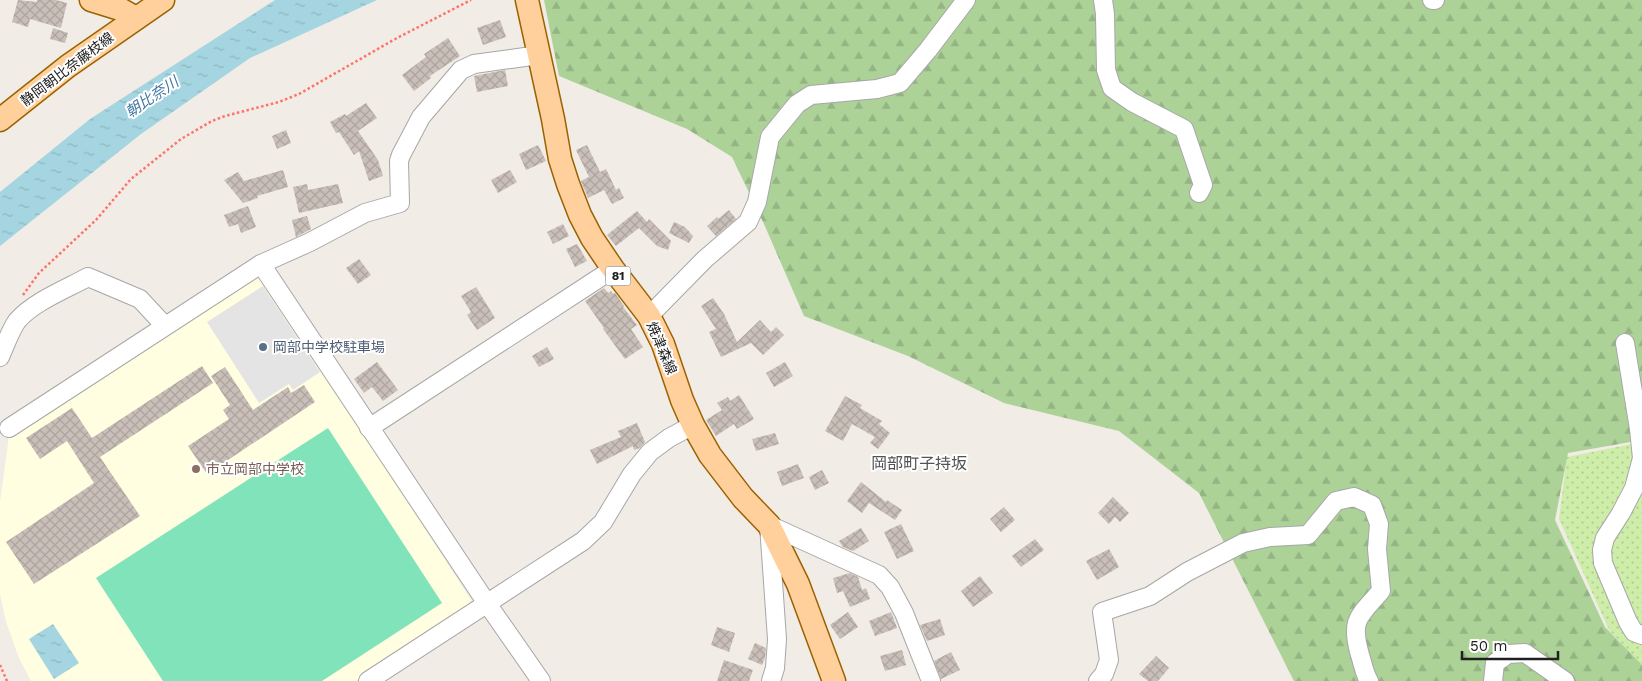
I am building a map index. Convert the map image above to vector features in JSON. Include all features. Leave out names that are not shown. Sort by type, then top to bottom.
[{"type":"main road","points":[[91,0],[126,9],[164,0]]},
{"type":"main road","name":"焼津森線","points":[[527,0],[560,159],[580,215],[592,238],[613,269],[649,316],[663,344],[682,400],[693,425],[710,454],[743,498],[768,525],[798,584],[834,681]]},
{"type":"main road","name":"静岡朝比奈藤枝線","points":[[0,120],[68,66],[126,9]]},
{"type":"street","points":[[649,316],[705,259],[748,222],[757,202],[770,137],[797,104],[811,95],[877,90],[900,83],[966,0]]},
{"type":"street","points":[[1103,0],[1106,70],[1112,88],[1132,102],[1184,128],[1203,186],[1199,193]]},
{"type":"street","points":[[9,428],[261,264],[310,242],[365,213],[400,203],[399,161],[401,155],[420,117],[461,70],[474,64],[539,55]]},
{"type":"street","points":[[261,264],[369,428],[541,681]]},
{"type":"street","points":[[369,428],[613,269]]},
{"type":"street","points":[[0,357],[16,322],[34,307],[88,277],[140,299],[165,326]]},
{"type":"street","points":[[1625,343],[1642,458],[1634,488],[1605,538],[1602,550],[1603,563],[1628,622],[1634,632],[1642,634]]},
{"type":"street","points":[[368,681],[486,602],[583,541],[603,522],[632,474],[650,452],[669,438],[693,425]]},
{"type":"street","points":[[1098,681],[1104,674],[1110,660],[1102,612],[1150,596],[1187,572],[1243,543],[1270,537],[1308,535],[1336,501],[1354,497],[1372,506],[1378,524],[1377,549],[1381,591],[1360,615],[1355,627],[1356,640],[1369,681]]},
{"type":"street","points":[[771,681],[775,668],[777,639],[768,525],[878,575],[890,587],[904,613],[931,681]]},
{"type":"street","points":[[1493,681],[1495,663],[1508,654],[1526,653],[1565,681]]},
{"type":"path","points":[[25,292],[39,272],[96,220],[131,179],[181,139],[212,121],[225,116],[279,102],[299,94],[397,38],[471,0]]},
{"type":"path","points":[[0,665],[7,681]]},
{"type":"shaded area","name":"市立岡部中学校","points":[[256,275],[262,276],[471,600],[469,608],[356,681],[31,681],[19,658],[6,622],[0,594],[0,502],[9,436]]},
{"type":"shaded area","name":"岡部中学校駐車場","points":[[263,286],[320,372],[293,390],[289,384],[259,403],[207,322]]},
{"type":"green space","points":[[544,0],[1642,0],[1642,440],[1568,453],[1555,520],[1605,627],[1642,665],[1642,681],[1294,681],[1199,493],[1119,431],[1004,403],[908,356],[804,316],[764,224],[732,157],[687,129],[559,76]]},
{"type":"green space","points":[[328,428],[442,603],[322,681],[163,681],[96,578]]},
{"type":"green space","points":[[1642,442],[1642,666],[1609,630],[1559,519],[1567,457]]},
{"type":"water","name":"朝比奈川","points":[[275,0],[377,0],[250,58],[141,134],[0,246],[0,192],[90,119]]},
{"type":"water","points":[[53,624],[79,663],[54,679],[29,639]]},
{"type":"building","points":[[18,0],[37,2],[37,0],[56,0],[67,3],[61,28],[30,19],[28,27],[12,22]]},
{"type":"building","points":[[500,20],[506,37],[483,45],[477,28]]},
{"type":"building","points":[[53,28],[68,33],[65,43],[50,39]]},
{"type":"building","points":[[448,38],[460,56],[430,76],[431,78],[414,91],[402,75],[426,57],[424,54]]},
{"type":"building","points":[[505,70],[508,86],[477,92],[474,76]]},
{"type":"building","points":[[366,103],[377,118],[358,131],[378,160],[383,176],[369,181],[359,151],[354,155],[339,132],[336,133],[330,122],[345,114],[346,116]]},
{"type":"building","points":[[286,130],[291,143],[277,149],[272,136]]},
{"type":"building","points":[[538,145],[546,161],[526,170],[519,154]]},
{"type":"building","points":[[587,145],[600,172],[606,169],[616,190],[619,188],[624,198],[612,204],[604,190],[588,198],[581,181],[589,177],[576,150]]},
{"type":"building","points":[[283,170],[288,187],[257,196],[258,198],[243,203],[224,180],[238,172],[244,181]]},
{"type":"building","points":[[510,170],[517,182],[498,193],[491,180]]},
{"type":"building","points":[[307,184],[308,190],[338,184],[343,203],[299,213],[293,187]]},
{"type":"building","points":[[248,206],[256,227],[241,233],[238,224],[229,227],[224,215]]},
{"type":"building","points":[[729,210],[736,219],[716,236],[707,226]]},
{"type":"building","points":[[637,211],[647,222],[649,219],[671,241],[668,250],[657,246],[639,228],[616,246],[607,235]]},
{"type":"building","points":[[307,216],[311,229],[296,237],[292,220]]},
{"type":"building","points":[[674,222],[685,227],[693,236],[689,243],[669,233]]},
{"type":"building","points":[[563,224],[569,236],[553,244],[547,232]]},
{"type":"building","points":[[577,244],[587,261],[575,267],[566,249]]},
{"type":"building","points":[[359,259],[371,275],[358,284],[346,268]]},
{"type":"building","points":[[476,287],[495,318],[477,330],[467,315],[471,312],[461,296]]},
{"type":"building","points":[[604,288],[608,293],[611,291],[613,294],[615,293],[637,325],[631,329],[643,347],[625,359],[585,301]]},
{"type":"building","points":[[713,298],[724,314],[737,342],[760,320],[771,332],[776,327],[784,335],[763,355],[751,343],[721,357],[709,332],[716,329],[701,306]]},
{"type":"building","points":[[547,347],[554,359],[539,367],[532,356]]},
{"type":"building","points":[[377,362],[398,390],[383,401],[372,387],[364,393],[354,379]]},
{"type":"building","points":[[785,362],[793,376],[774,387],[766,373]]},
{"type":"building","points":[[202,366],[213,383],[100,457],[140,516],[34,584],[6,542],[94,483],[67,441],[40,459],[26,438],[72,408],[92,438]]},
{"type":"building","points":[[225,367],[253,410],[288,387],[291,393],[304,385],[315,402],[207,474],[188,446],[229,419],[223,410],[230,405],[211,376]]},
{"type":"building","points":[[739,395],[754,419],[737,429],[734,424],[716,436],[706,420],[722,410],[717,403],[728,397],[730,401]]},
{"type":"building","points":[[845,396],[862,405],[860,408],[882,421],[879,424],[890,433],[878,449],[870,443],[875,437],[852,424],[843,441],[825,431]]},
{"type":"building","points":[[637,423],[645,442],[640,448],[634,450],[633,446],[597,464],[590,450],[621,437],[618,431]]},
{"type":"building","points":[[775,433],[779,444],[756,451],[752,439]]},
{"type":"building","points":[[798,464],[804,478],[782,486],[777,472]]},
{"type":"building","points":[[822,470],[829,483],[815,490],[809,477]]},
{"type":"building","points":[[861,482],[886,502],[887,500],[902,510],[895,520],[869,503],[862,513],[847,501]]},
{"type":"building","points":[[1113,497],[1129,513],[1120,522],[1115,517],[1109,524],[1098,513]]},
{"type":"building","points":[[1004,507],[1015,520],[1001,532],[990,519]]},
{"type":"building","points":[[901,524],[914,551],[897,559],[884,532]]},
{"type":"building","points":[[861,528],[869,541],[853,551],[843,547],[839,541]]},
{"type":"building","points":[[1035,539],[1044,550],[1021,567],[1012,556]]},
{"type":"building","points":[[1109,549],[1119,567],[1097,580],[1086,561]]},
{"type":"building","points":[[850,573],[858,577],[862,590],[866,588],[870,599],[850,607],[843,591],[837,593],[833,578]]},
{"type":"building","points":[[980,576],[993,593],[973,607],[961,591]]},
{"type":"building","points":[[848,612],[858,627],[840,639],[830,625]]},
{"type":"building","points":[[891,612],[897,628],[875,636],[869,621]]},
{"type":"building","points":[[940,619],[945,635],[927,641],[920,625]]},
{"type":"building","points":[[717,627],[735,633],[729,652],[711,645]]},
{"type":"building","points":[[755,643],[766,648],[762,665],[748,659]]},
{"type":"building","points":[[902,650],[906,665],[885,671],[880,656]]},
{"type":"building","points":[[951,652],[960,670],[941,679],[934,661]]},
{"type":"building","points":[[1156,656],[1169,668],[1158,681],[1148,681],[1139,674]]},
{"type":"building","points":[[724,660],[753,670],[749,681],[717,681]]},
{"type":"place","name":"岡部中学校駐車場","points":[[263,347]]},
{"type":"place","name":"市立岡部中学校","points":[[196,469]]},
{"type":"district","name":"岡部町子持坂","points":[[919,463]]}]
